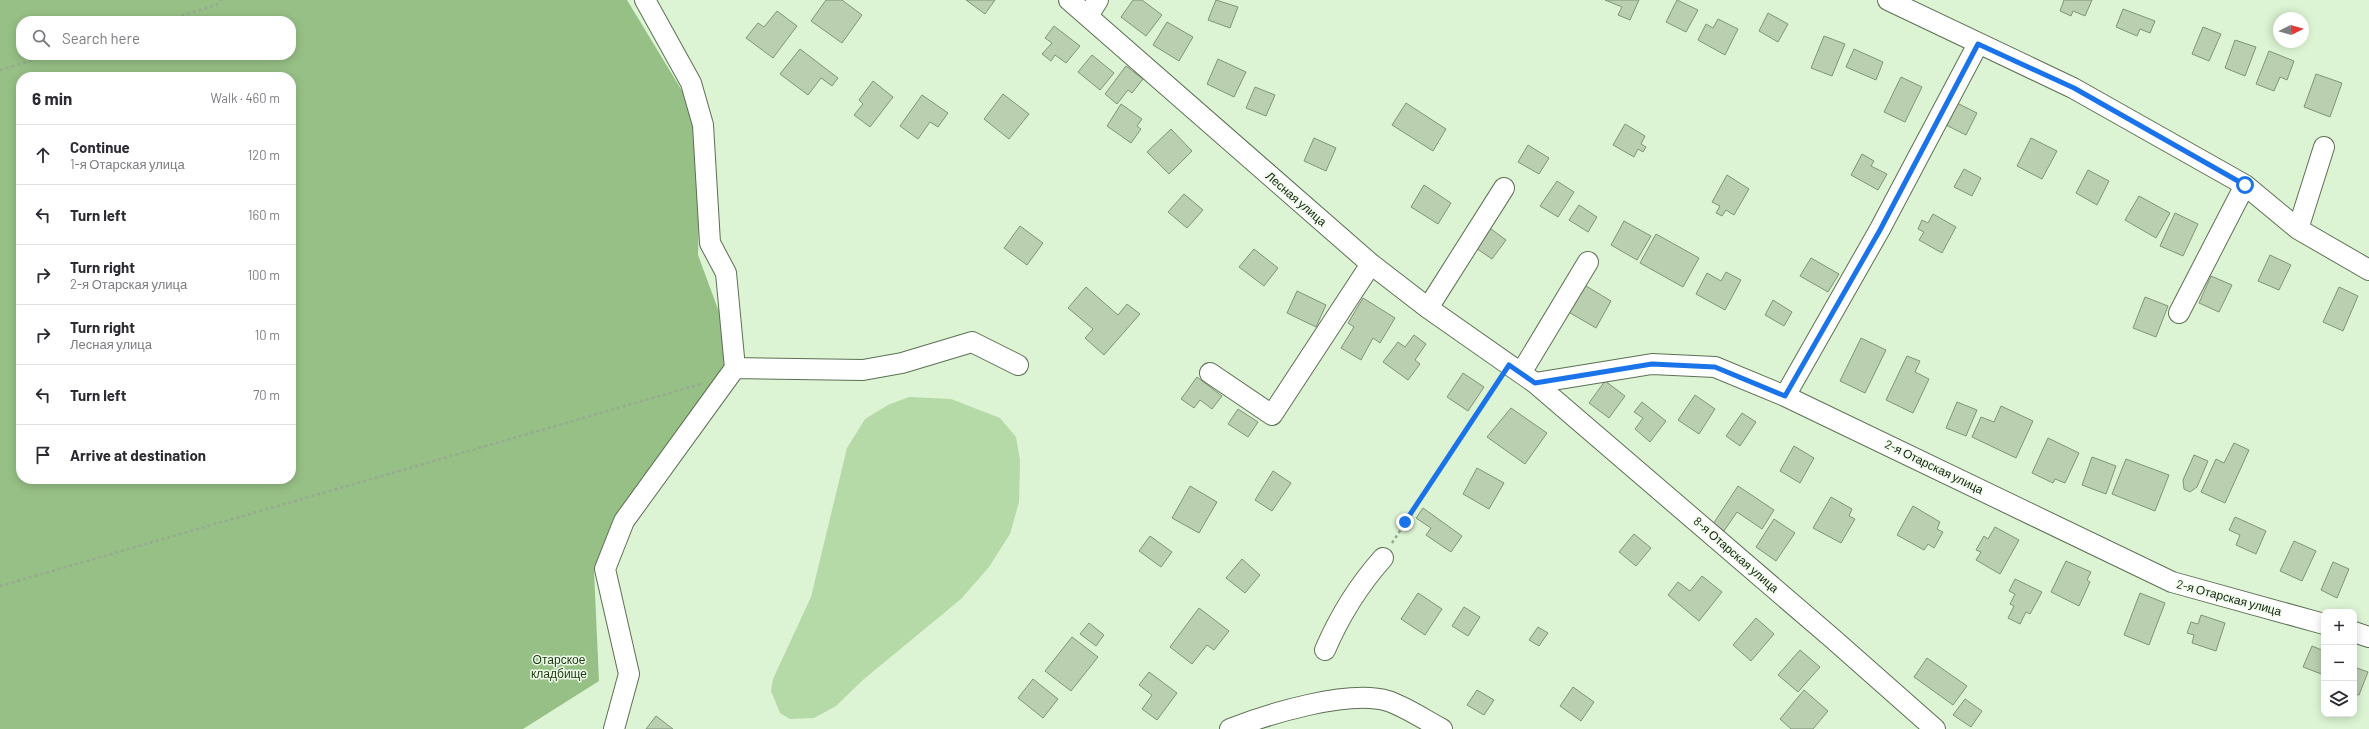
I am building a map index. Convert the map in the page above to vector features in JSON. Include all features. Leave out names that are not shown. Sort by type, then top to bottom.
[{"type":"street","points":[[614,729],[629,674],[605,569],[624,521],[733,372],[726,272],[710,243],[703,125],[691,83],[645,0]]},
{"type":"street","name":"Лесная улица","points":[[1069,0],[1093,8],[1371,264],[1428,308],[1522,374]]},
{"type":"street","points":[[1888,0],[1978,44],[2074,88],[2245,185],[2298,229],[2369,270]]},
{"type":"street","points":[[1785,396],[1880,230],[1978,44]]},
{"type":"street","points":[[2298,229],[2324,147]]},
{"type":"street","points":[[2179,313],[2245,185]]},
{"type":"street","points":[[1428,308],[1504,188]]},
{"type":"street","points":[[1522,374],[1588,262]]},
{"type":"street","points":[[1210,373],[1272,415],[1371,264]]},
{"type":"street","points":[[733,372],[863,370],[902,363],[972,342],[1018,365]]},
{"type":"street","name":"2-я Отарская улица","points":[[1522,374],[1652,364],[1715,367],[1785,396],[2172,582],[2321,623]]},
{"type":"street","name":"8-я Отарская улица","points":[[1522,374],[1832,638],[1935,729]]},
{"type":"street","points":[[1326,650],[1341,615],[1361,584],[1383,558]]},
{"type":"street","points":[[2357,633],[2369,636]]},
{"type":"street","points":[[1230,729],[1328,700],[1363,698],[1388,701],[1442,729]]},
{"type":"street","points":[[1280,729],[1295,710]]},
{"type":"path","points":[[181,16],[216,6],[222,0]]},
{"type":"path","points":[[0,70],[33,60]]},
{"type":"path","points":[[0,586],[733,372]]},
{"type":"path","points":[[1383,558],[1522,374]]},
{"type":"green space","name":"Отарское кладбище","points":[[0,0],[627,0],[701,122],[698,255],[725,328],[724,371],[618,520],[594,571],[599,681],[523,729],[0,729]]},
{"type":"green space","points":[[909,397],[951,399],[1000,418],[1016,437],[1020,460],[1019,502],[1010,534],[989,567],[961,599],[864,679],[836,706],[814,718],[790,719],[780,713],[771,691],[773,679],[811,597],[847,448],[865,419],[888,405]]},
{"type":"building","points":[[826,0],[842,0],[862,15],[842,43],[811,21]]},
{"type":"building","points":[[966,0],[995,0],[985,14]]},
{"type":"building","points":[[1133,0],[1142,0],[1162,15],[1146,36],[1121,17]]},
{"type":"building","points":[[1216,0],[1238,7],[1230,28],[1208,20]]},
{"type":"building","points":[[1605,0],[1639,0],[1630,20],[1618,15],[1622,7]]},
{"type":"building","points":[[1677,0],[1698,10],[1686,32],[1666,22]]},
{"type":"building","points":[[2064,0],[2092,0],[2085,16],[2073,11],[2071,16],[2060,11]]},
{"type":"building","points":[[2123,9],[2155,21],[2150,33],[2140,29],[2137,36],[2116,27]]},
{"type":"building","points":[[777,11],[797,26],[773,58],[746,38],[758,23],[764,27]]},
{"type":"building","points":[[1768,13],[1788,24],[1778,42],[1759,31]]},
{"type":"building","points":[[1718,19],[1738,29],[1725,55],[1698,40],[1706,24],[1713,28]]},
{"type":"building","points":[[1167,22],[1193,37],[1179,61],[1153,45]]},
{"type":"building","points":[[1054,26],[1080,46],[1066,63],[1055,55],[1051,61],[1042,54],[1052,43],[1045,38]]},
{"type":"building","points":[[2203,27],[2221,34],[2209,61],[2192,54]]},
{"type":"building","points":[[1824,36],[1845,44],[1832,76],[1811,68]]},
{"type":"building","points":[[2235,40],[2256,47],[2245,76],[2225,68]]},
{"type":"building","points":[[800,49],[838,78],[832,86],[821,78],[808,95],[780,74]]},
{"type":"building","points":[[1854,49],[1883,62],[1876,80],[1846,67]]},
{"type":"building","points":[[2269,51],[2294,61],[2287,80],[2280,77],[2274,91],[2256,84]]},
{"type":"building","points":[[1092,55],[1114,73],[1100,90],[1078,72]]},
{"type":"building","points":[[1218,59],[1246,72],[1234,97],[1207,84]]},
{"type":"building","points":[[1126,66],[1143,79],[1132,93],[1128,90],[1117,104],[1105,94]]},
{"type":"building","points":[[2316,74],[2342,83],[2330,117],[2304,107]]},
{"type":"building","points":[[1901,77],[1922,87],[1905,122],[1884,112]]},
{"type":"building","points":[[873,81],[893,97],[870,127],[854,115],[863,104],[859,100]]},
{"type":"building","points":[[1255,87],[1275,95],[1266,116],[1246,108]]},
{"type":"building","points":[[1003,94],[1029,114],[1009,139],[984,119]]},
{"type":"building","points":[[922,95],[948,113],[938,127],[930,122],[918,139],[900,126]]},
{"type":"building","points":[[1406,103],[1446,129],[1433,151],[1392,125]]},
{"type":"building","points":[[1957,103],[1977,113],[1966,135],[1946,125]]},
{"type":"building","points":[[1121,104],[1142,119],[1137,126],[1141,129],[1131,143],[1107,126]]},
{"type":"building","points":[[1625,124],[1645,136],[1641,144],[1646,147],[1643,152],[1638,149],[1634,157],[1613,145]]},
{"type":"building","points":[[1171,129],[1192,151],[1169,174],[1147,152]]},
{"type":"building","points":[[1314,138],[1336,148],[1326,171],[1304,161]]},
{"type":"building","points":[[2031,138],[2057,151],[2042,179],[2017,166]]},
{"type":"building","points":[[1528,145],[1549,158],[1539,174],[1518,162]]},
{"type":"building","points":[[1862,154],[1874,161],[1871,166],[1887,174],[1878,190],[1851,175]]},
{"type":"building","points":[[1964,169],[1981,178],[1972,196],[1954,187]]},
{"type":"building","points":[[2088,170],[2109,181],[2097,205],[2076,193]]},
{"type":"building","points":[[1727,175],[1749,189],[1734,215],[1726,210],[1722,216],[1716,213],[1720,206],[1712,202]]},
{"type":"building","points":[[1557,181],[1574,192],[1558,217],[1540,206]]},
{"type":"building","points":[[1424,185],[1451,203],[1438,224],[1411,207]]},
{"type":"building","points":[[1184,194],[1203,210],[1187,228],[1168,212]]},
{"type":"building","points":[[2139,196],[2170,213],[2156,238],[2125,220]]},
{"type":"building","points":[[1579,205],[1597,217],[1588,232],[1569,220]]},
{"type":"building","points":[[2175,213],[2198,224],[2183,256],[2160,246]]},
{"type":"building","points":[[1933,214],[1956,227],[1942,253],[1919,240],[1924,232],[1918,229],[1922,220],[1928,223]]},
{"type":"building","points":[[1624,221],[1651,236],[1637,260],[1611,245]]},
{"type":"building","points":[[1020,226],[1043,243],[1027,265],[1004,248]]},
{"type":"building","points":[[1487,226],[1506,240],[1492,259],[1473,246]]},
{"type":"building","points":[[1656,234],[1699,258],[1683,287],[1640,263]]},
{"type":"building","points":[[1254,249],[1278,268],[1264,286],[1239,267]]},
{"type":"building","points":[[2270,255],[2291,265],[2279,290],[2258,281]]},
{"type":"building","points":[[1811,258],[1839,274],[1828,292],[1800,276]]},
{"type":"building","points":[[1726,272],[1741,280],[1725,310],[1696,294],[1707,273],[1721,281]]},
{"type":"building","points":[[2211,276],[2232,285],[2219,312],[2199,303]]},
{"type":"building","points":[[1581,283],[1611,301],[1596,328],[1565,310]]},
{"type":"building","points":[[1086,287],[1118,315],[1127,304],[1140,314],[1104,355],[1085,338],[1093,329],[1068,308]]},
{"type":"building","points":[[2339,287],[2358,296],[2343,331],[2323,322]]},
{"type":"building","points":[[1297,291],[1326,305],[1316,327],[1287,313]]},
{"type":"building","points":[[2145,297],[2168,306],[2156,337],[2133,328]]},
{"type":"building","points":[[1363,298],[1395,318],[1380,343],[1373,338],[1361,360],[1341,348],[1354,327],[1348,323]]},
{"type":"building","points":[[1773,300],[1792,312],[1784,326],[1765,315]]},
{"type":"building","points":[[1414,335],[1426,344],[1415,360],[1420,364],[1408,380],[1383,362],[1398,342],[1405,347]]},
{"type":"building","points":[[1861,338],[1886,350],[1865,393],[1840,381]]},
{"type":"building","points":[[1907,356],[1920,361],[1915,372],[1929,379],[1913,413],[1886,400]]},
{"type":"building","points":[[1463,373],[1484,387],[1468,411],[1447,397]]},
{"type":"building","points":[[1197,377],[1222,396],[1212,409],[1200,400],[1194,408],[1181,399]]},
{"type":"building","points":[[1605,381],[1625,396],[1609,418],[1589,403]]},
{"type":"building","points":[[1695,395],[1715,409],[1699,434],[1678,420]]},
{"type":"building","points":[[1642,402],[1666,421],[1650,442],[1635,429],[1643,418],[1634,412]]},
{"type":"building","points":[[1957,402],[1977,410],[1966,436],[1946,428]]},
{"type":"building","points":[[2001,406],[2033,421],[2016,458],[1972,437],[1981,417],[1994,422]]},
{"type":"building","points":[[1511,408],[1547,433],[1525,464],[1487,437]]},
{"type":"building","points":[[1238,409],[1258,422],[1248,437],[1228,424]]},
{"type":"building","points":[[1742,413],[1756,422],[1740,446],[1726,436]]},
{"type":"building","points":[[2048,438],[2079,453],[2065,483],[2055,479],[2053,483],[2032,473]]},
{"type":"building","points":[[2234,443],[2249,450],[2225,503],[2201,492],[2216,459],[2224,463]]},
{"type":"building","points":[[1794,446],[1814,458],[1800,483],[1780,471]]},
{"type":"building","points":[[2194,455],[2208,461],[2197,487],[2190,492],[2184,489],[2183,480]]},
{"type":"building","points":[[2092,457],[2116,466],[2106,494],[2082,485]]},
{"type":"building","points":[[2126,459],[2169,475],[2155,511],[2112,494]]},
{"type":"building","points":[[1477,468],[1504,483],[1489,509],[1463,494]]},
{"type":"building","points":[[1273,471],[1291,483],[1272,511],[1255,500]]},
{"type":"building","points":[[1190,486],[1217,502],[1199,533],[1172,518]]},
{"type":"building","points":[[1738,486],[1774,510],[1762,529],[1737,512],[1724,531],[1713,524]]},
{"type":"building","points":[[1831,497],[1852,509],[1849,516],[1855,519],[1841,543],[1813,528]]},
{"type":"building","points":[[1913,506],[1940,522],[1937,529],[1943,532],[1934,548],[1928,544],[1924,550],[1897,535]]},
{"type":"building","points":[[1423,508],[1462,536],[1451,552],[1426,535],[1431,528],[1416,518]]},
{"type":"building","points":[[2235,517],[2266,531],[2256,554],[2236,545],[2240,535],[2229,530]]},
{"type":"building","points":[[1774,519],[1795,533],[1776,561],[1756,547]]},
{"type":"building","points":[[1995,527],[2019,540],[2000,574],[1976,560],[1981,552],[1976,550],[1984,536],[1988,539]]},
{"type":"building","points":[[1634,534],[1651,548],[1636,566],[1619,552]]},
{"type":"building","points":[[1150,536],[1172,552],[1161,567],[1139,551]]},
{"type":"building","points":[[2294,541],[2316,551],[2302,581],[2280,571]]},
{"type":"building","points":[[1242,559],[1260,575],[1245,593],[1226,578]]},
{"type":"building","points":[[2066,561],[2091,572],[2087,580],[2090,582],[2079,606],[2051,592]]},
{"type":"building","points":[[2333,562],[2349,569],[2337,598],[2321,590]]},
{"type":"building","points":[[1702,576],[1722,592],[1699,621],[1668,595],[1678,582],[1690,591]]},
{"type":"building","points":[[2015,579],[2042,592],[2030,614],[2026,612],[2020,624],[2008,618],[2014,606],[2010,604],[2015,594],[2009,591]]},
{"type":"building","points":[[1418,593],[1442,609],[1425,635],[1401,619]]},
{"type":"building","points":[[2140,593],[2165,603],[2149,645],[2124,635]]},
{"type":"building","points":[[1464,607],[1480,617],[1468,636],[1452,626]]},
{"type":"building","points":[[1199,608],[1229,631],[1214,650],[1207,645],[1192,664],[1170,647]]},
{"type":"building","points":[[2201,615],[2225,623],[2216,651],[2192,643],[2194,635],[2187,633],[2191,622],[2198,624]]},
{"type":"building","points":[[1756,618],[1774,634],[1751,661],[1733,645]]},
{"type":"building","points":[[1089,623],[1104,635],[1096,646],[1080,634]]},
{"type":"building","points":[[1538,627],[1548,633],[1539,646],[1529,640]]},
{"type":"building","points":[[1072,637],[1098,657],[1071,691],[1045,671]]},
{"type":"building","points":[[2312,646],[2321,650],[2321,674],[2303,667]]},
{"type":"building","points":[[1800,650],[1820,667],[1798,692],[1778,675]]},
{"type":"building","points":[[1927,658],[1967,686],[1953,705],[1914,677]]},
{"type":"building","points":[[2357,668],[2368,672],[2359,695],[2357,695]]},
{"type":"building","points":[[1149,672],[1177,693],[1157,720],[1142,709],[1152,695],[1139,685]]},
{"type":"building","points":[[1033,679],[1058,699],[1043,718],[1018,698]]},
{"type":"building","points":[[1573,687],[1594,702],[1581,721],[1560,706]]},
{"type":"building","points":[[1477,690],[1494,700],[1484,715],[1467,705]]},
{"type":"building","points":[[1804,690],[1828,711],[1813,729],[1791,729],[1780,719]]},
{"type":"building","points":[[1965,699],[1982,711],[1971,727],[1953,715]]},
{"type":"building","points":[[656,716],[673,729],[646,729]]},
{"type":"route","points":[[1405,522],[1509,365],[1535,383],[1652,364],[1715,367],[1785,396],[1880,230],[1978,44],[2074,88],[2245,185]]}]
